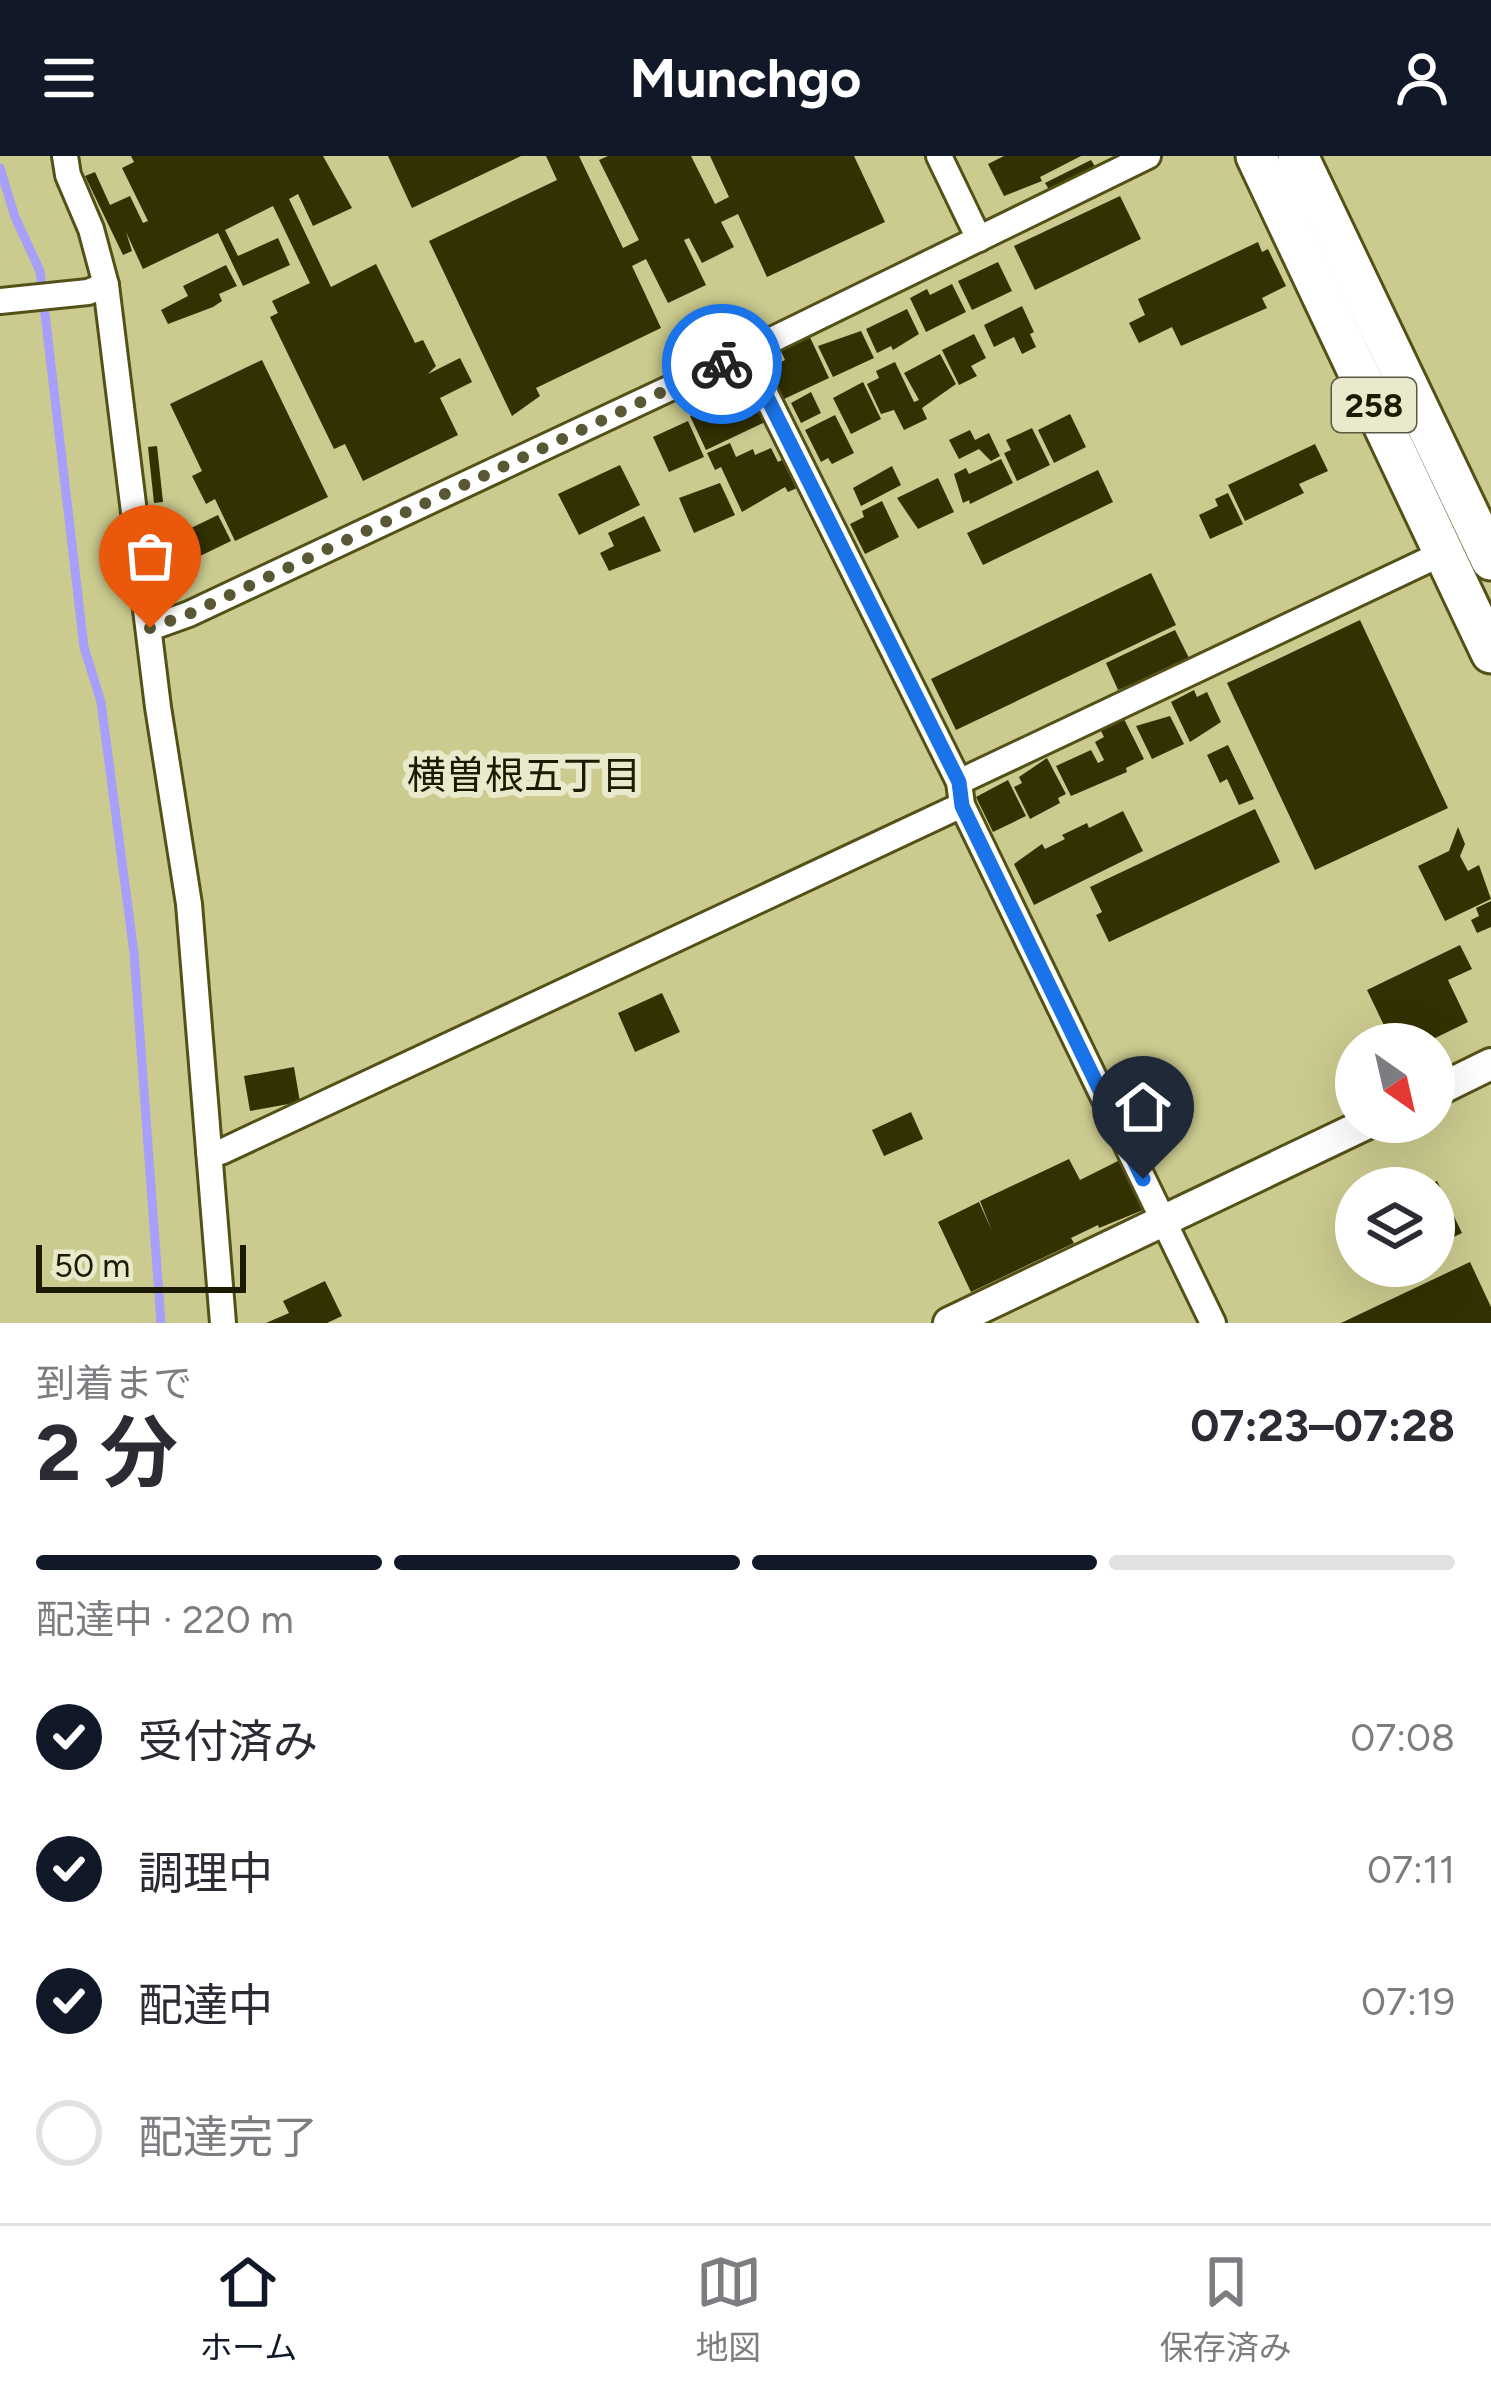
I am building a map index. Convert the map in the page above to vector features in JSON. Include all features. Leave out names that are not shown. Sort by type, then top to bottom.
[{"type":"highway","name":"258","points":[[1256,156],[1491,653]]},
{"type":"highway","name":"258","points":[[1298,156],[1487,541]]},
{"type":"street","points":[[64,156],[91,229],[189,904],[223,1323]]},
{"type":"street","points":[[939,156],[979,238]]},
{"type":"street","points":[[150,628],[189,614],[745,353],[1148,156]]},
{"type":"street","points":[[8,294],[97,288]]},
{"type":"street","points":[[745,353],[1213,1323]]},
{"type":"street","points":[[209,1152],[221,1152],[961,794],[1444,553]]},
{"type":"street","points":[[1455,1081],[1491,1064]]},
{"type":"street","points":[[949,1323],[1335,1139]]},
{"type":"building","points":[[131,156],[323,156],[352,208],[313,226],[298,194],[289,199],[331,287],[376,264],[415,343],[423,340],[436,366],[428,374],[460,358],[472,382],[440,398],[458,435],[363,481],[345,444],[334,449],[270,317],[278,313],[272,301],[310,283],[273,206],[225,230],[238,256],[278,238],[290,265],[243,286],[218,233],[143,269],[126,232],[132,251],[123,255],[85,176],[95,172],[110,205],[130,196],[143,223],[148,221],[122,168],[134,162]]},
{"type":"building","points":[[388,156],[521,156],[412,208]]},
{"type":"building","points":[[546,156],[579,156],[623,248],[639,240],[599,160],[608,156],[691,156],[715,204],[729,197],[710,156],[854,156],[885,222],[767,277],[738,214],[721,222],[734,247],[702,263],[689,238],[684,240],[706,285],[668,303],[646,259],[632,266],[661,328],[536,388],[540,396],[512,416],[429,241],[557,180]]},
{"type":"building","points":[[1004,156],[1081,156],[1040,177],[1042,181],[1004,196],[988,164]]},
{"type":"building","points":[[1091,160],[1096,168],[1050,191],[1045,183]]},
{"type":"building","points":[[1120,196],[1141,239],[1035,290],[1014,246]]},
{"type":"building","points":[[1258,242],[1262,252],[1268,249],[1286,286],[1262,298],[1267,308],[1181,346],[1172,327],[1139,343],[1129,323],[1145,315],[1138,299]]},
{"type":"building","points":[[998,262],[1012,291],[972,310],[958,281]]},
{"type":"building","points":[[226,265],[237,286],[219,294],[222,301],[213,307],[168,324],[161,310],[188,296],[183,286]]},
{"type":"building","points":[[952,284],[966,312],[926,332],[910,298]]},
{"type":"building","points":[[1022,306],[1036,347],[1022,354],[1014,337],[994,347],[984,325]]},
{"type":"building","points":[[907,309],[919,334],[893,350],[891,346],[877,353],[866,329]]},
{"type":"building","points":[[861,331],[874,358],[833,377],[818,346]]},
{"type":"building","points":[[808,333],[829,378],[784,399],[773,377],[781,373],[777,364],[785,360],[779,347]]},
{"type":"building","points":[[974,334],[986,358],[971,366],[977,376],[959,385],[942,350]]},
{"type":"building","points":[[940,354],[956,384],[922,408],[927,419],[904,430],[894,410],[881,414],[867,384],[879,378],[876,371],[895,362],[914,402],[919,400],[904,373]]},
{"type":"building","points":[[262,360],[328,497],[235,541],[215,499],[206,504],[192,476],[202,471],[170,404]]},
{"type":"building","points":[[751,382],[769,420],[706,450],[690,416],[708,408],[705,403]]},
{"type":"building","points":[[863,382],[881,419],[851,434],[833,398]]},
{"type":"building","points":[[811,392],[821,413],[801,423],[791,403]]},
{"type":"building","points":[[1070,414],[1086,447],[1054,463],[1038,430]]},
{"type":"building","points":[[835,415],[854,453],[832,464],[828,458],[821,462],[805,430]]},
{"type":"building","points":[[688,421],[704,457],[669,472],[653,437]]},
{"type":"building","points":[[1032,428],[1050,465],[1017,481],[1004,453],[1011,450],[1006,440]]},
{"type":"building","points":[[970,430],[975,440],[989,433],[1000,456],[991,461],[979,449],[959,459],[949,440]]},
{"type":"building","points":[[730,443],[736,457],[771,448],[778,462],[786,458],[799,487],[788,492],[785,487],[742,512],[721,467],[715,470],[707,453]]},
{"type":"building","points":[[1315,444],[1328,471],[1299,484],[1304,493],[1245,521],[1228,485]]},
{"type":"building","points":[[157,446],[163,502],[154,503],[148,447]]},
{"type":"building","points":[[1001,459],[1013,483],[963,503],[954,474],[966,468],[969,474]]},
{"type":"building","points":[[620,465],[640,505],[579,535],[558,494]]},
{"type":"building","points":[[892,466],[901,485],[861,506],[853,488]]},
{"type":"building","points":[[1098,470],[1113,502],[983,565],[967,533]]},
{"type":"building","points":[[938,478],[954,512],[918,529],[897,498]]},
{"type":"building","points":[[720,483],[735,515],[694,533],[679,498]]},
{"type":"building","points":[[1228,493],[1243,524],[1210,539],[1199,515],[1218,506],[1215,499]]},
{"type":"building","points":[[882,501],[899,537],[865,554],[850,524]]},
{"type":"building","points":[[218,515],[231,541],[198,557],[185,531]]},
{"type":"building","points":[[644,516],[661,551],[609,571],[600,553],[614,546],[608,533]]},
{"type":"building","points":[[1151,573],[1176,625],[956,730],[931,679]]},
{"type":"building","points":[[1360,620],[1448,808],[1315,870],[1227,683]]},
{"type":"building","points":[[1175,630],[1190,660],[1118,690],[1106,663]]},
{"type":"building","points":[[1194,690],[1197,697],[1207,692],[1221,722],[1190,742],[1171,702]]},
{"type":"building","points":[[1122,715],[1144,759],[1126,768],[1127,772],[1071,796],[1056,766],[1091,750],[1098,763],[1104,760],[1095,742],[1104,737],[1099,727]]},
{"type":"building","points":[[1170,716],[1184,744],[1152,759],[1136,726]]},
{"type":"building","points":[[1228,745],[1254,799],[1239,805],[1227,779],[1220,783],[1207,755]]},
{"type":"building","points":[[1047,758],[1066,794],[1058,798],[1060,803],[1030,819],[1014,787],[1022,783],[1019,777]]},
{"type":"building","points":[[1008,780],[1026,816],[993,832],[976,797]]},
{"type":"building","points":[[1255,809],[1280,862],[1109,942],[1090,887]]},
{"type":"building","points":[[1123,811],[1143,851],[1034,905],[1014,864],[1042,844],[1045,849],[1065,839],[1062,835]]},
{"type":"building","points":[[1458,827],[1465,844],[1460,856],[1468,871],[1479,865],[1491,899],[1445,921],[1418,866],[1449,851]]},
{"type":"building","points":[[1491,901],[1491,927],[1477,933],[1471,920],[1479,916],[1476,908]]},
{"type":"building","points":[[1460,945],[1472,969],[1448,980],[1468,1022],[1455,1028],[1455,1023],[1383,1023],[1367,990]]},
{"type":"building","points":[[662,993],[680,1032],[635,1052],[618,1013]]},
{"type":"building","points":[[294,1067],[300,1102],[250,1111],[244,1076]]},
{"type":"building","points":[[911,1112],[923,1139],[884,1156],[872,1130]]},
{"type":"building","points":[[1124,1158],[1148,1208],[1098,1225],[1071,1238],[1074,1243],[971,1292],[938,1222],[979,1202],[992,1231],[980,1201],[1069,1159],[1080,1180]]},
{"type":"building","points":[[1470,1262],[1491,1307],[1491,1323],[1341,1323],[1417,1287],[1455,1287],[1455,1269]]},
{"type":"building","points":[[325,1281],[342,1316],[327,1323],[266,1323],[289,1313],[283,1301]]},
{"type":"waterway","points":[[0,168],[15,217],[40,271],[84,647],[101,702],[134,953],[161,1323]]},
{"type":"way so far","points":[[150,628],[189,614],[722,364]]},
{"type":"district","name":"横曽根五丁目","points":[[524,775]]},
{"type":"route","points":[[722,364],[745,353],[959,782],[962,806],[1143,1179]]}]
